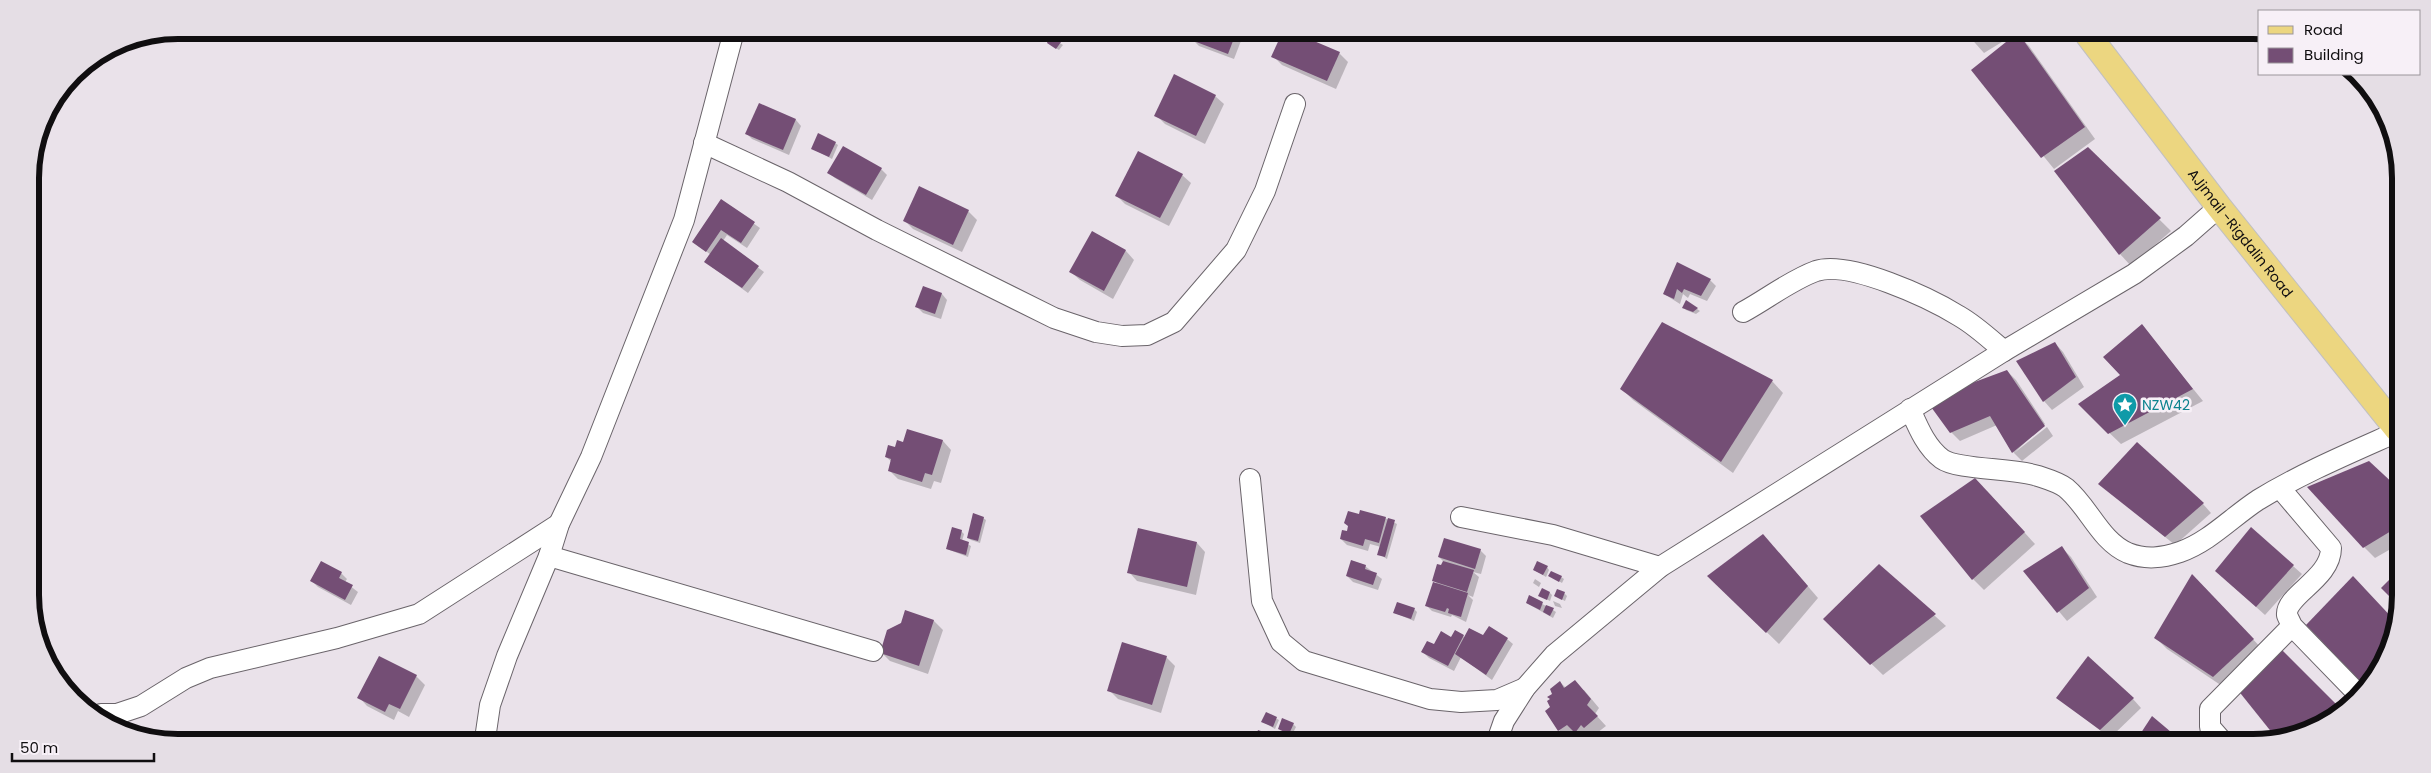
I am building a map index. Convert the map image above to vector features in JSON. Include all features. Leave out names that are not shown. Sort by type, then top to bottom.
[{"type":"main road","name":"AJjmail -Rigdalin Road","points":[[2091,39],[2220,207],[2392,424]]},
{"type":"street","points":[[486,734],[490,705],[507,656],[549,556],[559,524],[591,457],[684,220],[732,39]]},
{"type":"street","points":[[704,143],[788,182],[877,230],[1054,318],[1096,332],[1122,336],[1147,335],[1174,322],[1236,250],[1265,190],[1295,104]]},
{"type":"street","points":[[1499,734],[1504,721],[1525,688],[1554,655],[1660,567],[1910,409],[2134,274],[2186,236],[2220,207]]},
{"type":"street","points":[[1743,312],[1817,271],[1837,268],[1881,280],[1942,307],[1960,316],[2004,351]]},
{"type":"street","points":[[1910,409],[1930,448],[1944,460],[1959,466],[2022,472],[2048,479],[2066,488],[2110,540],[2126,552],[2142,558],[2159,558],[2181,552],[2212,534],[2258,500],[2392,432]]},
{"type":"street","points":[[1250,479],[1262,601],[1281,642],[1304,661],[1430,699],[1461,702],[1497,700],[1525,688]]},
{"type":"street","points":[[2280,488],[2331,548],[2331,558],[2326,568],[2290,605],[2287,614],[2292,626],[2355,690]]},
{"type":"street","points":[[1461,517],[1553,536],[1660,567]]},
{"type":"street","points":[[105,714],[117,714],[141,706],[186,678],[210,668],[337,638],[420,614],[559,524]]},
{"type":"street","points":[[549,556],[872,650]]},
{"type":"street","points":[[2216,734],[2210,727],[2210,709],[2292,626]]},
{"type":"building","points":[[1048,39],[1056,39],[1061,42],[1056,49],[1047,43]]},
{"type":"building","points":[[1191,39],[1234,39],[1228,54]]},
{"type":"building","points":[[1279,39],[1309,39],[1340,52],[1327,81],[1271,57]]},
{"type":"building","points":[[2010,39],[2023,39],[2085,127],[2041,158],[1971,70]]},
{"type":"building","points":[[1174,74],[1216,95],[1196,136],[1154,116]]},
{"type":"building","points":[[759,103],[796,119],[783,150],[745,134]]},
{"type":"building","points":[[818,133],[836,142],[829,157],[811,149]]},
{"type":"building","points":[[843,146],[882,168],[866,195],[827,173]]},
{"type":"building","points":[[2088,147],[2161,218],[2119,255],[2054,171]]},
{"type":"building","points":[[1138,151],[1183,174],[1160,218],[1115,196]]},
{"type":"building","points":[[919,186],[969,210],[953,245],[903,221]]},
{"type":"building","points":[[721,199],[755,222],[741,243],[721,230],[706,252],[692,242]]},
{"type":"building","points":[[1092,231],[1126,250],[1104,291],[1069,272]]},
{"type":"building","points":[[721,238],[759,266],[742,288],[704,262]]},
{"type":"building","points":[[1677,262],[1711,279],[1701,296],[1684,289],[1682,293],[1677,289],[1674,299],[1663,294]]},
{"type":"building","points":[[923,286],[942,293],[935,314],[915,307]]},
{"type":"building","points":[[1686,300],[1698,308],[1693,312],[1682,308]]},
{"type":"building","points":[[1662,322],[1773,380],[1721,462],[1620,389]]},
{"type":"building","points":[[2142,324],[2193,389],[2108,434],[2078,404],[2120,375],[2103,357]]},
{"type":"building","points":[[2055,342],[2076,377],[2043,402],[2016,361]]},
{"type":"building","points":[[2007,370],[2045,426],[2012,453],[1990,416],[1950,433],[1926,400]]},
{"type":"building","points":[[907,429],[943,440],[932,475],[925,473],[922,482],[888,471],[891,459],[885,457],[888,445],[895,447],[897,440],[903,442]]},
{"type":"building","points":[[2137,442],[2204,503],[2165,537],[2098,484]]},
{"type":"building","points":[[2369,461],[2392,482],[2392,530],[2363,548],[2307,487]]},
{"type":"building","points":[[1975,478],[2025,532],[1972,580],[1920,516]]},
{"type":"building","points":[[1360,510],[1386,517],[1379,543],[1365,539],[1363,546],[1340,539],[1342,530],[1347,531],[1348,526],[1344,523],[1348,511],[1359,514]]},
{"type":"building","points":[[973,513],[984,517],[978,541],[967,538]]},
{"type":"building","points":[[1388,518],[1395,520],[1385,557],[1377,555]]},
{"type":"building","points":[[952,527],[962,530],[960,539],[969,542],[966,555],[946,549]]},
{"type":"building","points":[[2251,527],[2294,565],[2256,607],[2215,571]]},
{"type":"building","points":[[1138,528],[1197,542],[1187,587],[1127,573]]},
{"type":"building","points":[[1763,534],[1808,586],[1766,633],[1707,576]]},
{"type":"building","points":[[1444,538],[1481,549],[1475,569],[1438,557]]},
{"type":"building","points":[[2062,546],[2089,588],[2057,613],[2023,571]]},
{"type":"building","points":[[1351,560],[1366,565],[1365,569],[1377,573],[1373,585],[1346,576]]},
{"type":"building","points":[[321,561],[342,572],[339,578],[353,585],[345,600],[310,581]]},
{"type":"building","points":[[1443,561],[1474,570],[1467,592],[1432,581],[1437,564],[1441,565]]},
{"type":"building","points":[[1537,561],[1548,566],[1543,575],[1533,570]]},
{"type":"building","points":[[1879,564],[1936,614],[1870,665],[1823,619]]},
{"type":"building","points":[[1551,571],[1562,576],[1559,582],[1548,576]]},
{"type":"building","points":[[2192,574],[2254,639],[2213,677],[2154,638]]},
{"type":"building","points":[[2353,576],[2390,616],[2388,631],[2378,657],[2367,675],[2360,681],[2306,625]]},
{"type":"building","points":[[2392,577],[2392,599],[2381,588]]},
{"type":"building","points":[[1433,582],[1468,593],[1461,617],[1448,613],[1449,609],[1447,608],[1445,612],[1425,606]]},
{"type":"building","points":[[1542,588],[1550,592],[1547,600],[1538,596]]},
{"type":"building","points":[[1557,589],[1565,592],[1562,600],[1554,596]]},
{"type":"building","points":[[1529,595],[1543,602],[1540,610],[1526,603]]},
{"type":"building","points":[[1397,602],[1415,608],[1411,619],[1393,613]]},
{"type":"building","points":[[1546,605],[1554,608],[1550,616],[1543,612]]},
{"type":"building","points":[[905,610],[934,620],[919,666],[880,653],[887,630],[901,623]]},
{"type":"building","points":[[1489,626],[1508,638],[1486,675],[1455,654],[1469,628],[1483,635]]},
{"type":"building","points":[[1455,630],[1464,635],[1448,666],[1421,652],[1427,641],[1434,644],[1441,631],[1451,637]]},
{"type":"building","points":[[1122,642],[1167,656],[1152,705],[1107,691]]},
{"type":"building","points":[[2282,650],[2336,704],[2315,720],[2289,730],[2272,733],[2237,689]]},
{"type":"building","points":[[379,656],[417,675],[400,709],[389,704],[385,712],[357,698]]},
{"type":"building","points":[[2088,656],[2134,698],[2100,730],[2056,698]]},
{"type":"building","points":[[1575,680],[1591,699],[1587,705],[1598,716],[1584,728],[1581,725],[1575,733],[1567,725],[1558,731],[1545,711],[1550,707],[1547,701],[1550,699],[1547,697],[1552,694],[1550,689],[1560,681],[1564,688]]},
{"type":"building","points":[[1266,712],[1277,717],[1273,727],[1261,722]]},
{"type":"building","points":[[2152,716],[2173,734],[2140,734]]},
{"type":"building","points":[[1282,718],[1294,723],[1289,734],[1278,729]]},
{"type":"building","points":[[1258,730],[1270,734],[1256,734]]},
{"type":"place","name":"NZW42","points":[[2125,426]]}]
